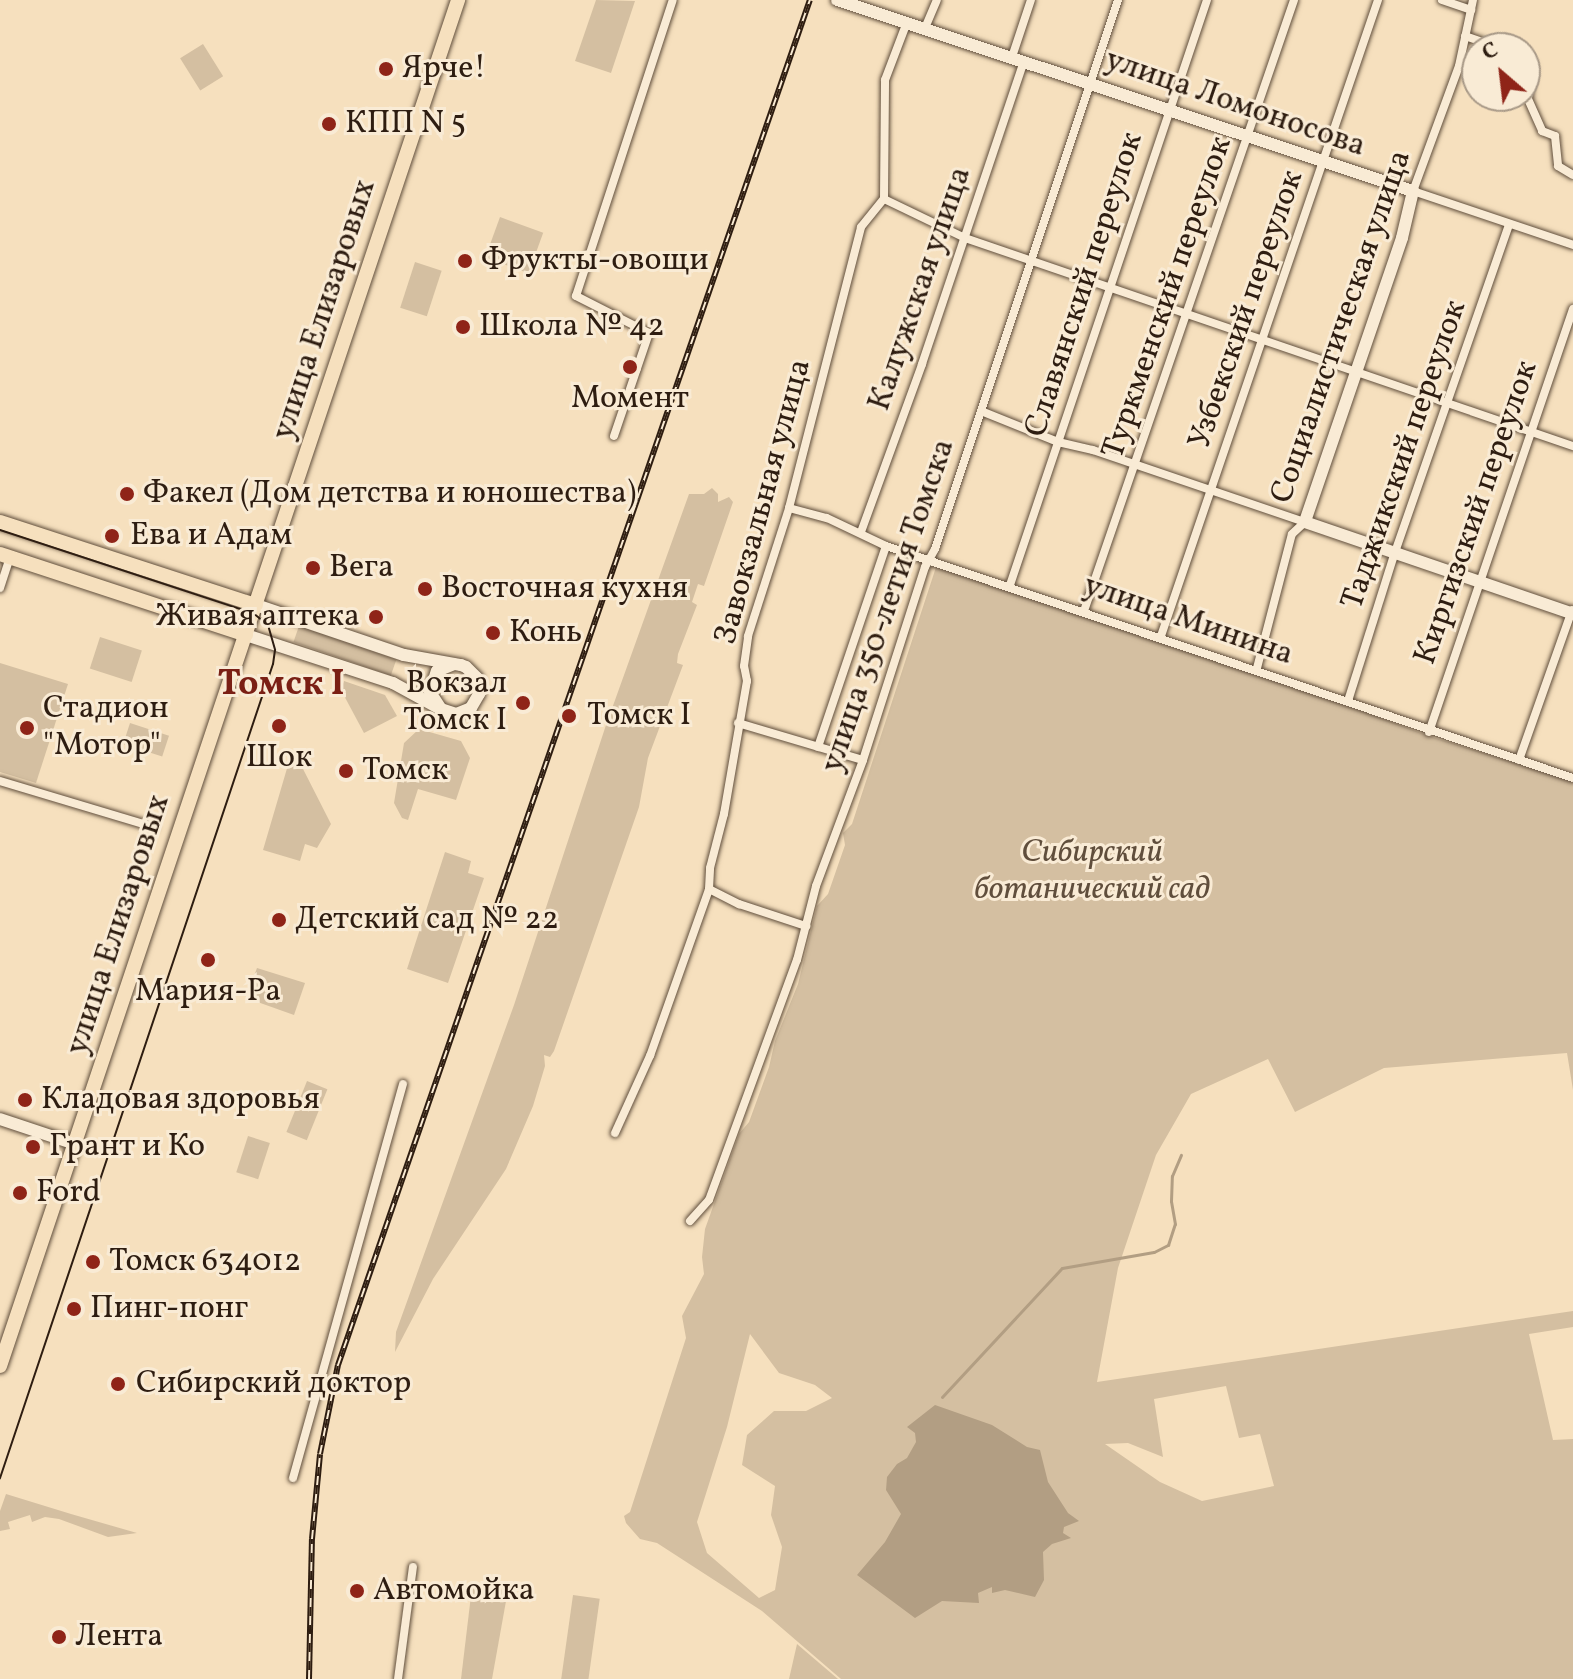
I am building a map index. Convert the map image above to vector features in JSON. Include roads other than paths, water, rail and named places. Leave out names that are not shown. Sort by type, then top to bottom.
[{"type":"main road","name":"улица Елизаровых","points":[[0,1366],[458,0]]},
{"type":"main road","points":[[0,522],[256,605]]},
{"type":"main road","points":[[5,555],[246,635]]},
{"type":"street","points":[[614,436],[649,333],[576,296],[673,0]]},
{"type":"street","name":"улица Ломоносова","points":[[837,0],[1089,81],[1573,245]]},
{"type":"street","points":[[925,28],[937,0]]},
{"type":"street","name":"Калужская улица","points":[[861,532],[965,238],[1018,59],[1031,0]]},
{"type":"street","name":"улица 350-летия Томска","points":[[690,1221],[709,1200],[797,960],[816,886],[863,760],[1118,0]]},
{"type":"street","name":"Славянский переулок","points":[[1010,585],[1207,0]]},
{"type":"street","name":"Туркменский переулок","points":[[1084,611],[1294,0]]},
{"type":"street","name":"Узбекский переулок","points":[[1161,636],[1378,0]]},
{"type":"street","points":[[1442,0],[1472,5]]},
{"type":"street","name":"Социалистическая улица","points":[[1466,32],[1472,5]]},
{"type":"street","points":[[907,22],[885,80],[884,199],[965,238],[1573,446]]},
{"type":"street","name":"Социалистическая улица","points":[[1257,668],[1292,534],[1305,522],[1402,238],[1413,191],[1429,155],[1461,49]]},
{"type":"street","points":[[1534,112],[1542,131],[1555,136],[1558,166],[1573,175]]},
{"type":"street","name":"Завокзальная улица","points":[[615,1133],[650,1056],[709,889],[710,868],[724,814],[747,681],[744,666],[748,636],[789,508],[861,227],[884,199]]},
{"type":"street","name":"Таджикский переулок","points":[[1348,701],[1394,555],[1450,402],[1509,225]]},
{"type":"street","name":"Киргизский переулок","points":[[1429,732],[1573,309]]},
{"type":"street","points":[[981,411],[1058,442],[1135,464],[1394,555],[1572,612],[1519,760]]},
{"type":"street","name":"улица Минина","points":[[789,508],[861,532],[886,546],[1257,668],[1429,732],[1573,778]]},
{"type":"street","points":[[818,747],[886,546]]},
{"type":"street","points":[[0,588],[5,555]]},
{"type":"street","points":[[246,635],[393,683],[452,713],[463,712],[474,705],[479,694],[474,674],[454,664],[404,655],[256,605]]},
{"type":"street","points":[[441,709],[432,700],[431,682],[442,668],[454,664]]},
{"type":"street","points":[[738,723],[863,760]]},
{"type":"street","points":[[0,781],[153,827]]},
{"type":"street","points":[[709,889],[739,904],[806,926]]},
{"type":"street","points":[[293,1478],[403,1084]]},
{"type":"street","points":[[0,1119],[75,1144]]},
{"type":"street","points":[[398,1679],[413,1567]]},
{"type":"waterway","points":[[942,1397],[1062,1268],[1154,1252],[1168,1245],[1175,1224],[1171,1201],[1172,1176],[1181,1155]]},
{"type":"tram line","points":[[0,530],[253,613],[268,625],[275,650],[273,664],[0,1478]]},
{"type":"railway","points":[[309,1679],[312,1539],[320,1454],[338,1365],[810,0]]},
{"type":"place","name":"Ярче!","points":[[386,69]]},
{"type":"place","name":"КПП N 5","points":[[329,124]]},
{"type":"place","name":"Фрукты-овощи","points":[[465,261]]},
{"type":"place","name":"Школа № 42","points":[[463,327]]},
{"type":"place","name":"Момент","points":[[630,367]]},
{"type":"place","name":"Факел (Дом детства и юношества)","points":[[127,494]]},
{"type":"place","name":"Ева и Адам","points":[[112,536]]},
{"type":"place","name":"Вега","points":[[313,568]]},
{"type":"place","name":"Восточная кухня","points":[[425,589]]},
{"type":"place","name":"Живая аптека","points":[[376,617]]},
{"type":"place","name":"Конь","points":[[493,633]]},
{"type":"place","name":"Вокзал Томск I","points":[[523,703]]},
{"type":"place","name":"Томск I","points":[[569,716]]},
{"type":"place","name":"Шок","points":[[279,726]]},
{"type":"place","name":"Стадион \"Мотор\"","points":[[27,728]]},
{"type":"place","name":"Томск","points":[[346,771]]},
{"type":"place","name":"Детский сад № 22","points":[[279,920]]},
{"type":"place","name":"Мария-Ра","points":[[208,960]]},
{"type":"place","name":"Кладовая здоровья","points":[[25,1100]]},
{"type":"place","name":"Грант и Ко","points":[[33,1147]]},
{"type":"place","name":"Ford","points":[[20,1193]]},
{"type":"place","name":"Томск 634012","points":[[93,1262]]},
{"type":"place","name":"Пинг-понг","points":[[74,1309]]},
{"type":"place","name":"Сибирский доктор","points":[[118,1384]]},
{"type":"place","name":"Автомойка","points":[[357,1591]]},
{"type":"place","name":"Лента","points":[[59,1637]]},
{"type":"district","name":"Томск I","points":[[281,686]]},
{"type":"park label","name":"Сибирский ботанический сад","points":[[1092,872]]}]
